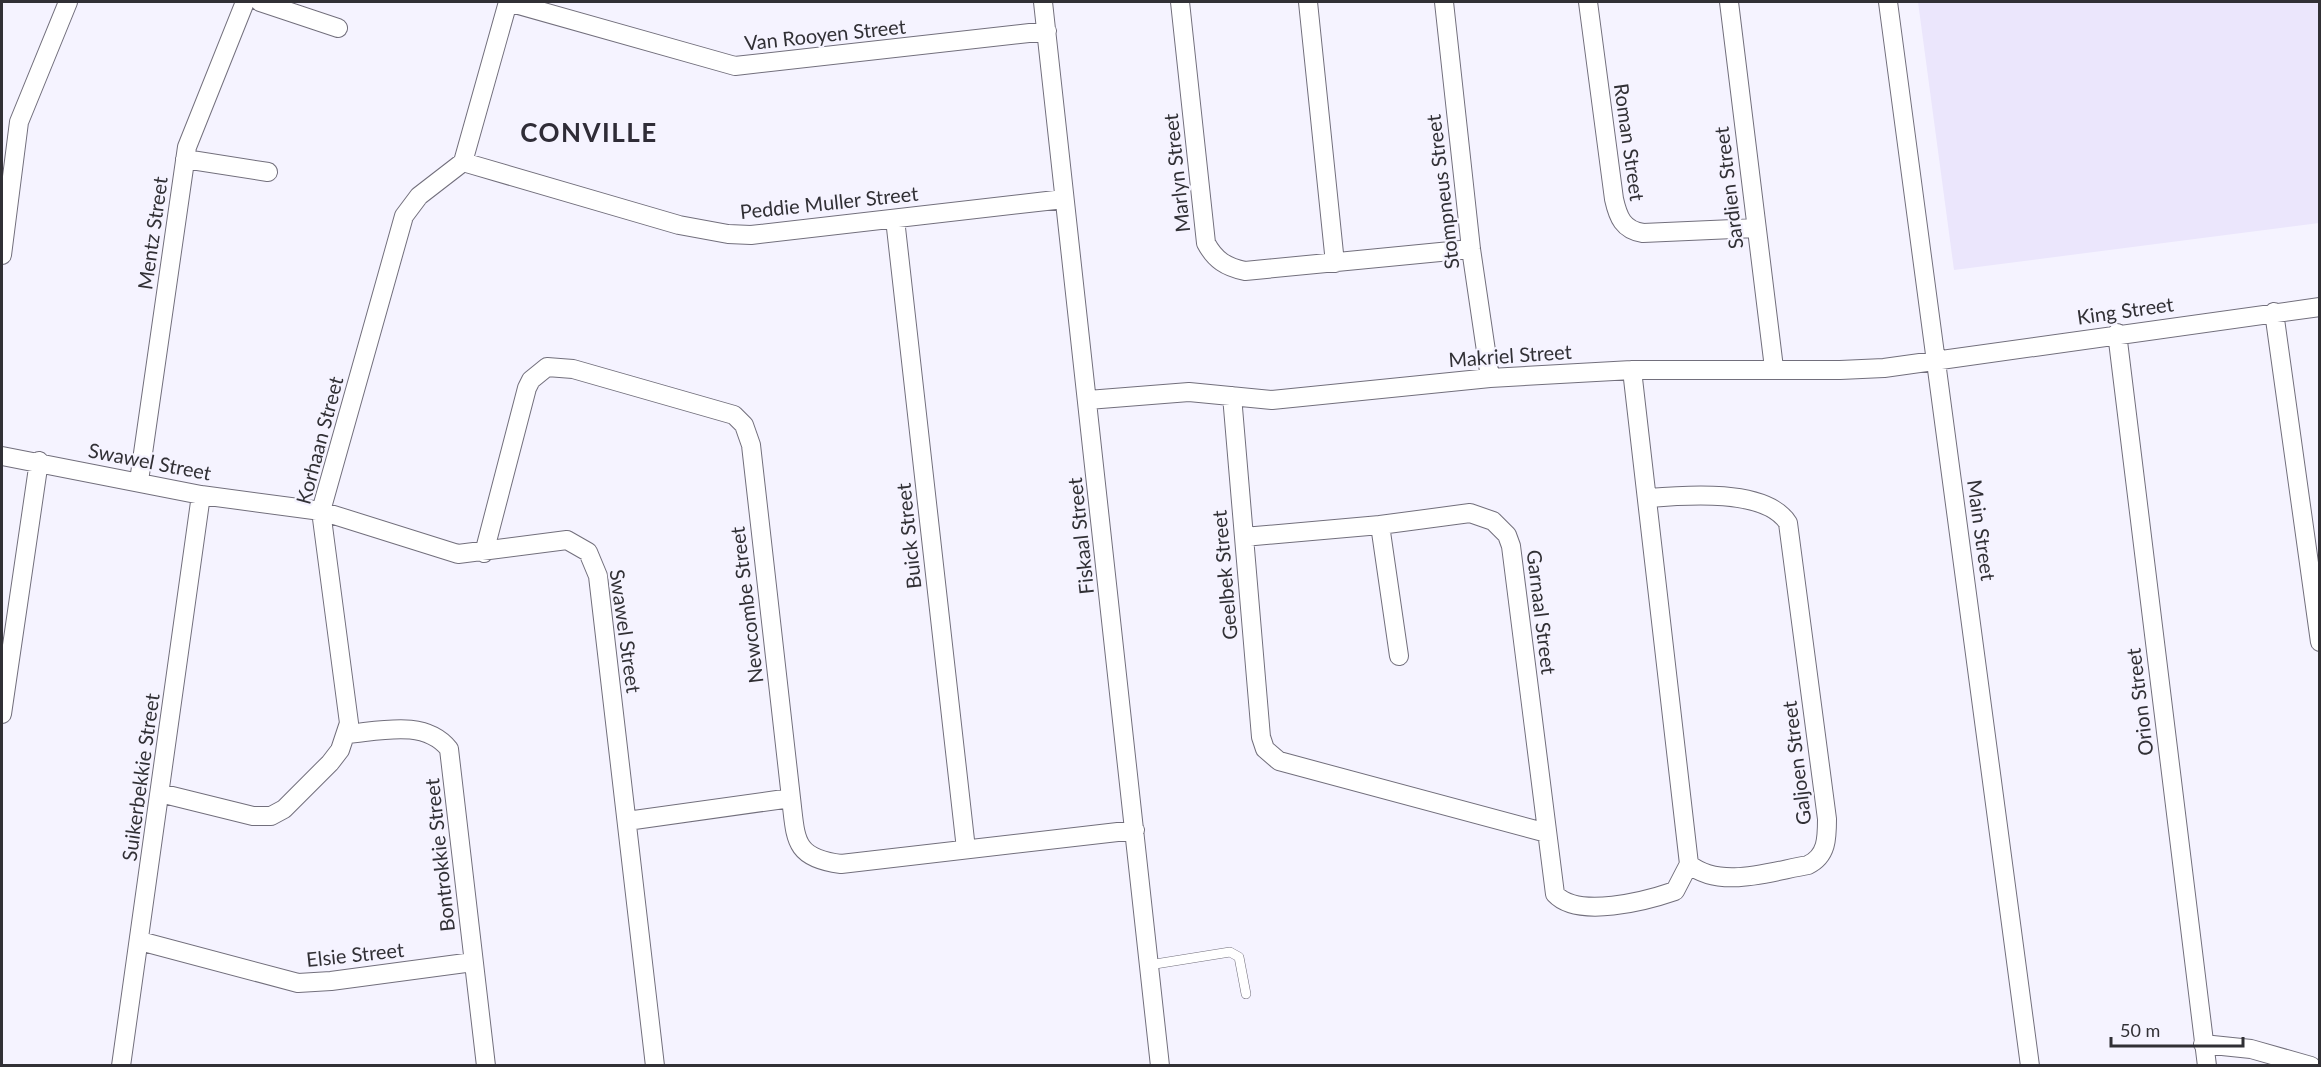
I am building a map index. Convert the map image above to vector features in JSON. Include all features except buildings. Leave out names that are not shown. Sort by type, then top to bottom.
[{"type":"street","points":[[2,255],[10,121],[68,2]]},
{"type":"street","name":"Mentz Street","points":[[139,481],[185,159],[195,126],[245,2]]},
{"type":"street","points":[[260,2],[338,28]]},
{"type":"street","points":[[463,162],[508,2]]},
{"type":"street","name":"Van Rooyen Street","points":[[508,2],[735,66],[1047,31]]},
{"type":"street","name":"Fiskaal Street","points":[[1043,2],[1160,1065]]},
{"type":"street","name":"Marlyn Street","points":[[1180,2],[1206,243],[1222,263],[1245,271],[1471,249]]},
{"type":"street","points":[[1308,2],[1335,263]]},
{"type":"street","name":"Stompneus Street","points":[[1444,2],[1471,249],[1490,378]]},
{"type":"street","name":"Roman Street","points":[[1588,2],[1614,199],[1622,223],[1635,232],[1643,233],[1756,228]]},
{"type":"street","name":"Sardien Street","points":[[1729,2],[1774,368]]},
{"type":"street","name":"Main Street","points":[[1888,2],[2030,1065]]},
{"type":"street","points":[[185,159],[268,172]]},
{"type":"street","name":"Peddie Muller Street","points":[[463,162],[679,225],[728,234],[751,235],[1064,199]]},
{"type":"street","name":"Korhaan Street","points":[[160,793],[263,818],[272,816],[284,809],[330,763],[347,734],[350,723],[321,511],[404,216],[419,196],[463,162]]},
{"type":"street","name":"Buick Street","points":[[895,219],[966,849]]},
{"type":"street","name":"King Street","points":[[1937,362],[2117,333],[2319,307]]},
{"type":"street","points":[[2274,312],[2319,642]]},
{"type":"street","name":"Orion Street","points":[[2117,333],[2207,1065]]},
{"type":"street","name":"Makriel Street","points":[[1088,400],[1172,392],[1272,400],[1299,399],[1490,378],[1632,370],[1774,368],[1840,370],[1937,362]]},
{"type":"street","name":"Newcombe Street","points":[[484,553],[527,388],[531,380],[547,368],[573,369],[734,415],[744,425],[751,445],[790,798],[797,842],[807,853],[827,862],[841,864],[1135,830]]},
{"type":"street","points":[[1632,370],[1689,864]]},
{"type":"street","name":"Geelbek Street","points":[[1232,396],[1264,749],[1279,761],[1547,833]]},
{"type":"street","name":"Swawel Street","points":[[2,456],[39,461],[201,495],[321,511],[445,552],[484,553],[567,540],[588,552],[598,576],[655,1065]]},
{"type":"street","points":[[2,714],[39,461]]},
{"type":"street","name":"Suikerbekkie Street","points":[[121,1065],[201,495]]},
{"type":"street","name":"Galjoen Street","points":[[1648,498],[1684,495],[1752,500],[1775,510],[1788,523],[1827,819],[1825,848],[1816,861],[1808,865],[1730,878],[1704,874],[1689,864]]},
{"type":"street","name":"Garnaal Street","points":[[1244,537],[1477,514],[1493,521],[1507,535],[1511,546],[1555,894],[1566,903],[1576,906],[1640,902],[1675,891],[1689,864]]},
{"type":"street","points":[[1380,525],[1399,656]]},
{"type":"street","name":"Bontrokkie Street","points":[[347,734],[402,729],[424,731],[436,736],[449,749],[486,1065]]},
{"type":"street","points":[[627,821],[790,798]]},
{"type":"street","name":"Elsie Street","points":[[140,941],[298,982],[330,981],[473,962]]},
{"type":"street","points":[[2203,1044],[2251,1049],[2311,1065]]},
{"type":"lane","points":[[1149,965],[1235,953],[1239,957],[1246,994]]},
{"type":"shaded area","points":[[1918,2],[2319,2],[2319,223],[1954,270]]},
{"type":"district","name":"CONVILLE","points":[[589,132]]}]
